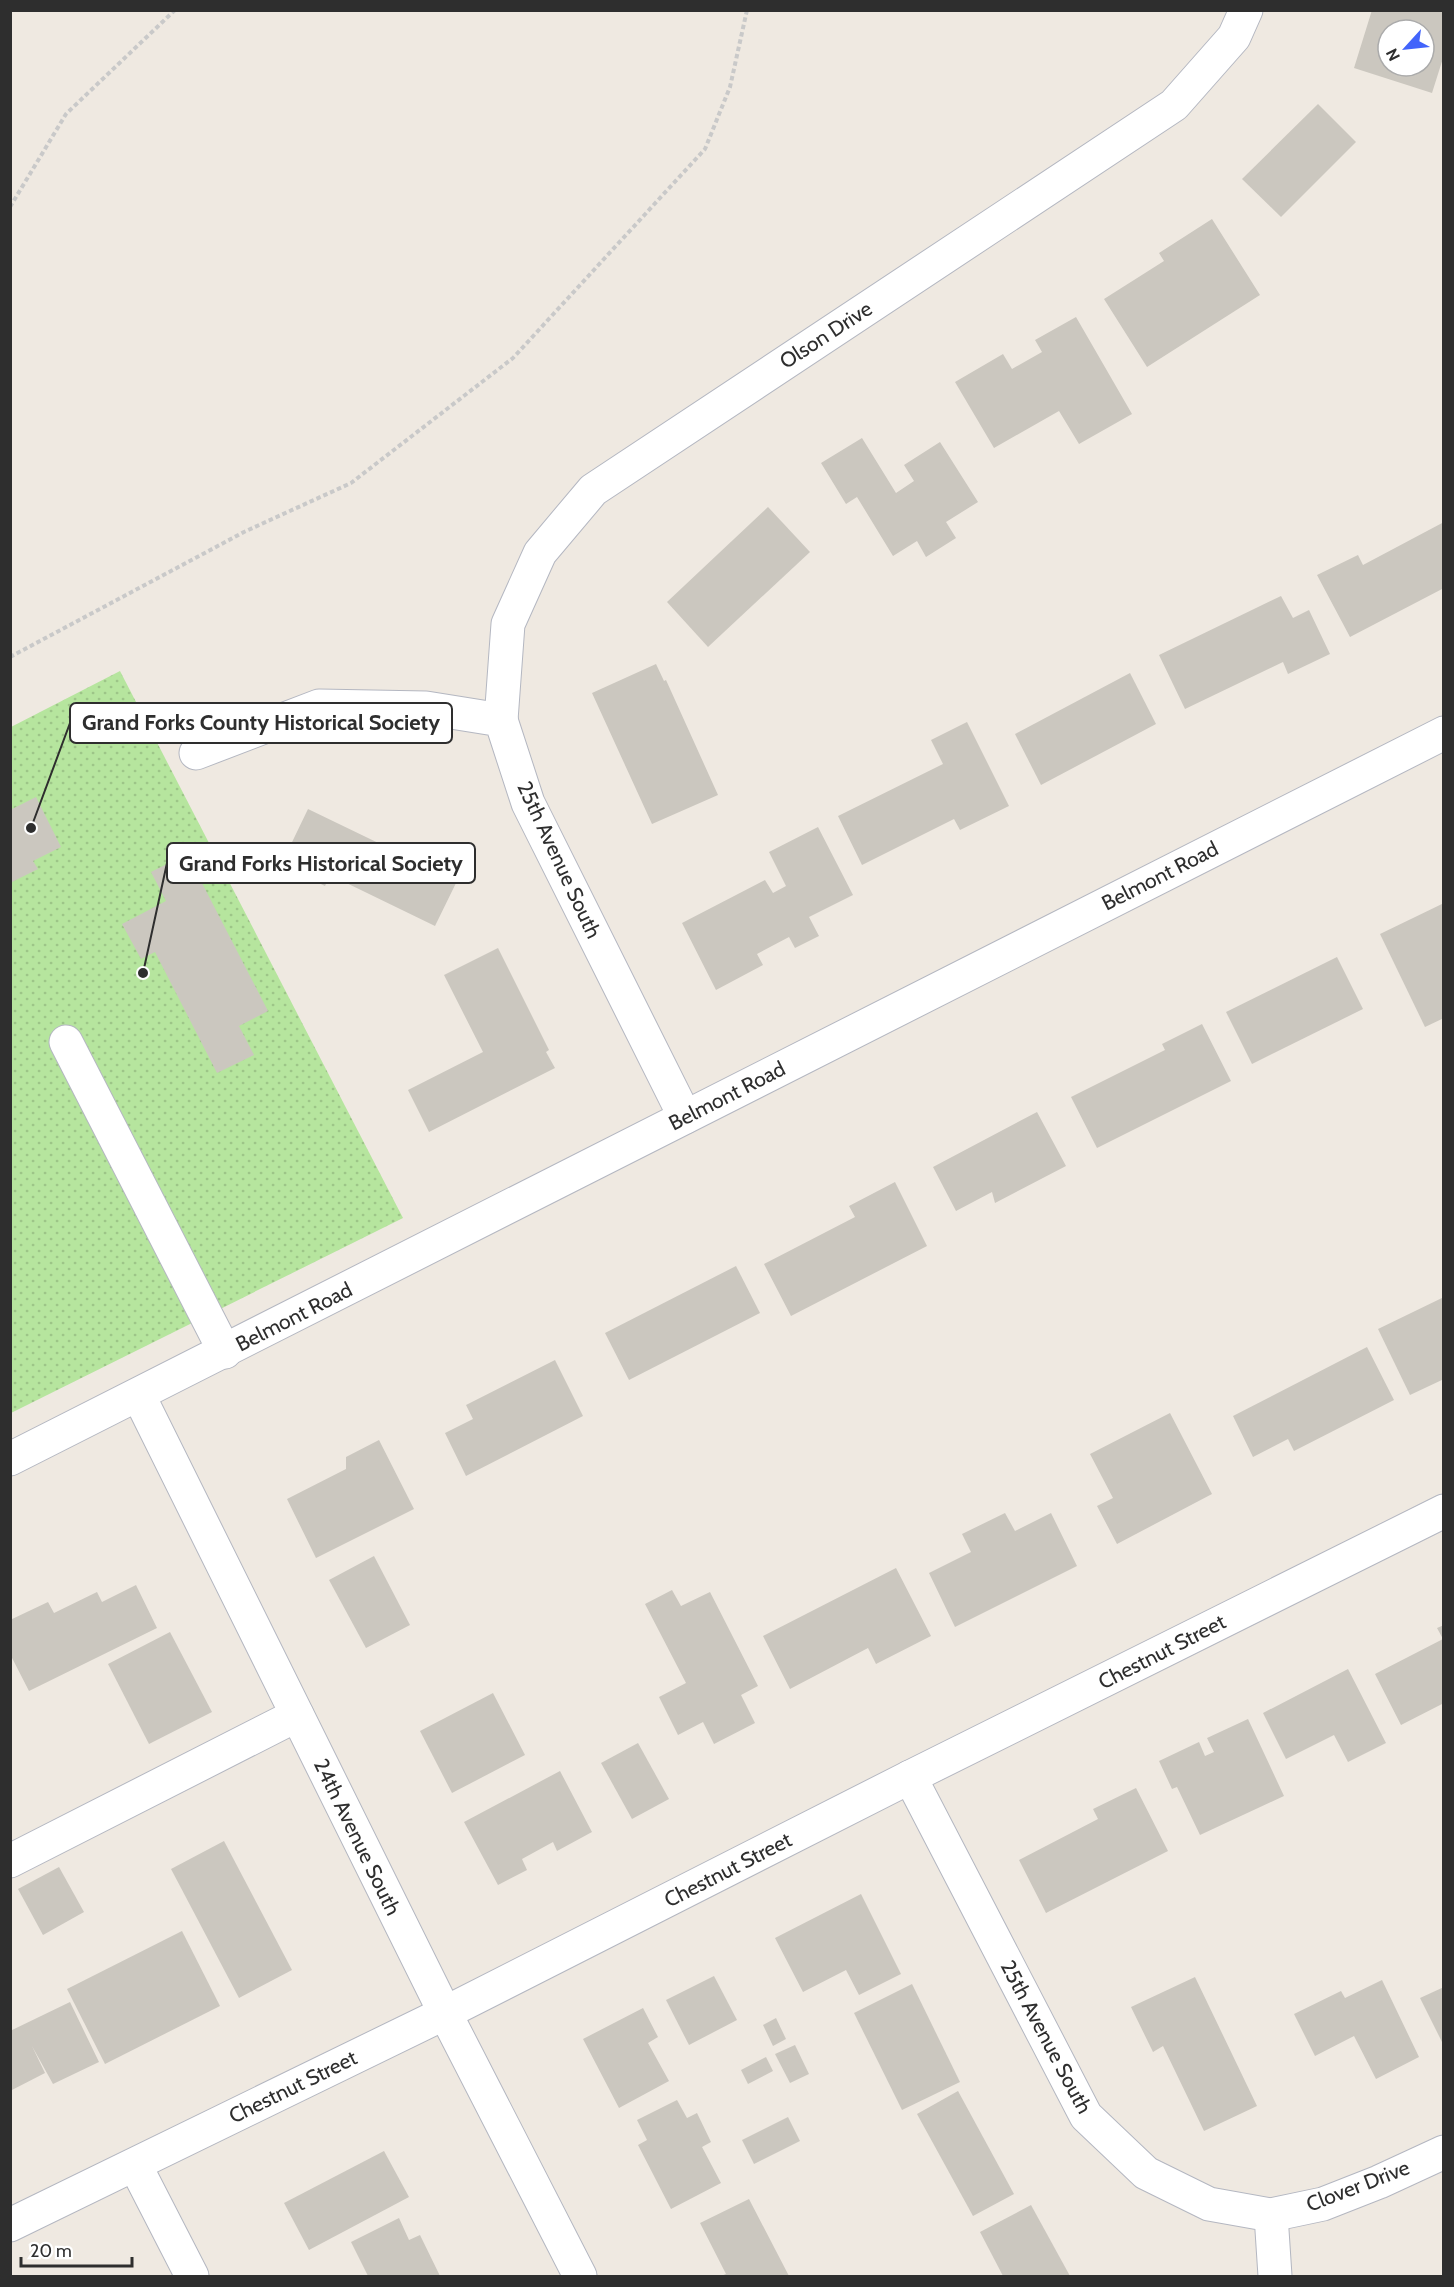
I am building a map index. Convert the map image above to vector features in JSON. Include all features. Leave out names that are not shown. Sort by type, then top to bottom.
[{"type":"street","name":"Olson Drive","points":[[501,720],[508,624],[540,553],[593,490],[1174,105],[1234,37],[1246,10]]},
{"type":"street","points":[[196,753],[319,706],[426,708],[501,720]]},
{"type":"street","name":"25th Avenue South","points":[[501,720],[528,802],[685,1117]]},
{"type":"street","name":"Belmont Road","points":[[10,1459],[139,1396],[1443,733]]},
{"type":"street","points":[[66,1042],[225,1352]]},
{"type":"street","name":"24th Avenue South","points":[[139,1396],[445,2013],[580,2277]]},
{"type":"street","name":"Chestnut Street","points":[[10,2225],[445,2013],[910,1777],[1443,1511]]},
{"type":"street","points":[[10,1861],[297,1715]]},
{"type":"street","name":"25th Avenue South","points":[[910,1777],[1086,2116],[1146,2173],[1209,2204],[1271,2215]]},
{"type":"street","name":"Clover Drive","points":[[1271,2215],[1323,2204],[1379,2182],[1443,2152]]},
{"type":"street","points":[[135,2165],[192,2277]]},
{"type":"street","points":[[1271,2215],[1275,2277]]},
{"type":"path","points":[[10,207],[66,114],[176,10]]},
{"type":"path","points":[[10,657],[244,532],[351,483],[513,358],[705,149],[730,87],[747,10]]},
{"type":"green space","points":[[120,671],[403,1218],[11,1413],[11,727]]},
{"type":"building","points":[[1372,10],[1444,10],[1444,55],[1432,93],[1385,78],[1436,78],[1436,18],[1376,18],[1376,75],[1354,68]]},
{"type":"building","points":[[1318,104],[1356,142],[1281,217],[1242,179]]},
{"type":"building","points":[[1212,219],[1260,295],[1147,367],[1104,299],[1164,261],[1159,253]]},
{"type":"building","points":[[1076,317],[1132,414],[1079,444],[1059,411],[994,448],[955,382],[1003,354],[1012,369],[1042,352],[1035,340]]},
{"type":"building","points":[[862,438],[896,493],[914,481],[904,465],[940,442],[978,502],[946,522],[956,538],[926,557],[917,541],[893,556],[857,497],[846,504],[821,463]]},
{"type":"building","points":[[768,507],[810,552],[708,647],[667,602]]},
{"type":"building","points":[[1444,522],[1444,588],[1350,637],[1317,575],[1358,555],[1363,565]]},
{"type":"building","points":[[1281,596],[1293,618],[1309,610],[1330,654],[1288,674],[1283,662],[1185,709],[1159,655]]},
{"type":"building","points":[[656,664],[664,681],[666,680],[718,795],[652,824],[592,693]]},
{"type":"building","points":[[1130,673],[1156,724],[1041,785],[1015,734]]},
{"type":"building","points":[[967,722],[1009,806],[960,830],[954,819],[862,865],[838,816],[943,764],[931,740]]},
{"type":"building","points":[[36,797],[61,847],[33,861],[38,869],[10,883],[10,810]]},
{"type":"building","points":[[308,809],[457,881],[435,926],[330,875],[325,886],[281,865]]},
{"type":"building","points":[[818,827],[853,895],[809,917],[819,936],[795,948],[789,937],[757,954],[763,965],[716,990],[682,923],[765,880],[773,893],[786,886],[769,852]]},
{"type":"building","points":[[187,854],[268,1011],[239,1026],[254,1055],[217,1073],[155,952],[141,959],[122,924],[166,901],[151,872]]},
{"type":"building","points":[[1444,903],[1444,1018],[1425,1027],[1380,934]]},
{"type":"building","points":[[498,948],[549,1050],[546,1052],[555,1068],[429,1132],[408,1090],[483,1052],[444,975]]},
{"type":"building","points":[[1337,957],[1363,1009],[1252,1064],[1226,1012]]},
{"type":"building","points":[[1202,1024],[1231,1081],[1097,1148],[1071,1097],[1165,1050],[1162,1044]]},
{"type":"building","points":[[1037,1112],[1066,1166],[995,1203],[992,1192],[956,1211],[933,1167]]},
{"type":"building","points":[[895,1182],[927,1246],[791,1316],[764,1264],[855,1217],[849,1206]]},
{"type":"building","points":[[736,1266],[760,1313],[629,1380],[605,1333]]},
{"type":"building","points":[[1444,1297],[1444,1379],[1410,1395],[1378,1329]]},
{"type":"building","points":[[1367,1347],[1394,1400],[1294,1451],[1288,1439],[1253,1457],[1233,1416]]},
{"type":"building","points":[[555,1360],[583,1416],[466,1476],[445,1433],[473,1419],[466,1405]]},
{"type":"building","points":[[1170,1413],[1212,1494],[1117,1544],[1097,1506],[1113,1498],[1090,1454]]},
{"type":"building","points":[[379,1440],[414,1509],[316,1558],[287,1499],[346,1469],[346,1457]]},
{"type":"building","points":[[1005,1513],[1015,1531],[1051,1513],[1077,1566],[955,1627],[929,1573],[971,1552],[962,1534]]},
{"type":"building","points":[[374,1556],[410,1625],[366,1648],[329,1580]]},
{"type":"building","points":[[896,1568],[931,1636],[876,1664],[868,1648],[790,1689],[763,1636]]},
{"type":"building","points":[[136,1585],[157,1628],[29,1691],[10,1654],[10,1620],[48,1602],[54,1613],[97,1592],[102,1602]]},
{"type":"building","points":[[672,1590],[681,1606],[710,1592],[758,1686],[741,1695],[755,1723],[714,1744],[703,1722],[678,1735],[659,1697],[686,1683],[645,1604]]},
{"type":"building","points":[[1444,1625],[1444,1703],[1401,1725],[1375,1674],[1443,1639],[1437,1628]]},
{"type":"building","points":[[170,1632],[212,1712],[149,1744],[108,1664]]},
{"type":"building","points":[[1348,1669],[1386,1743],[1348,1762],[1334,1735],[1286,1759],[1263,1713]]},
{"type":"building","points":[[493,1693],[525,1755],[452,1793],[420,1731]]},
{"type":"building","points":[[1248,1719],[1284,1796],[1200,1835],[1177,1787],[1172,1789],[1159,1761],[1199,1742],[1205,1756],[1214,1752],[1207,1738]]},
{"type":"building","points":[[638,1743],[669,1799],[632,1819],[601,1763]]},
{"type":"building","points":[[560,1771],[592,1832],[557,1851],[553,1842],[522,1859],[527,1870],[498,1885],[464,1822]]},
{"type":"building","points":[[1136,1788],[1168,1851],[1046,1913],[1019,1860],[1098,1819],[1093,1809]]},
{"type":"building","points":[[224,1841],[292,1970],[239,1998],[171,1869]]},
{"type":"building","points":[[59,1867],[84,1912],[43,1935],[18,1889]]},
{"type":"building","points":[[861,1894],[901,1974],[859,1995],[846,1970],[803,1992],[775,1938]]},
{"type":"building","points":[[182,1931],[220,2006],[105,2064],[67,1989]]},
{"type":"building","points":[[714,1976],[737,2020],[689,2045],[666,2000]]},
{"type":"building","points":[[1195,1977],[1257,2106],[1204,2131],[1163,2046],[1153,2052],[1131,2007]]},
{"type":"building","points":[[1382,1980],[1419,2057],[1376,2079],[1354,2036],[1315,2056],[1294,2014],[1341,1991],[1345,1998]]},
{"type":"building","points":[[912,1984],[960,2082],[902,2110],[854,2013]]},
{"type":"building","points":[[1444,1987],[1444,2046],[1420,1998]]},
{"type":"building","points":[[70,2002],[99,2062],[53,2084],[32,2046],[45,2073],[10,2091],[10,2031]]},
{"type":"building","points":[[643,2008],[658,2037],[648,2043],[669,2081],[619,2108],[583,2039]]},
{"type":"building","points":[[776,2018],[786,2039],[773,2046],[763,2025]]},
{"type":"building","points":[[795,2045],[809,2074],[790,2083],[775,2054]]},
{"type":"building","points":[[766,2057],[773,2071],[748,2084],[741,2070]]},
{"type":"building","points":[[958,2091],[1014,2194],[973,2216],[917,2114]]},
{"type":"building","points":[[677,2100],[687,2118],[697,2113],[711,2142],[702,2147],[721,2183],[671,2209],[638,2145],[647,2140],[637,2120]]},
{"type":"building","points":[[788,2117],[800,2141],[754,2164],[742,2140]]},
{"type":"building","points":[[384,2151],[409,2197],[309,2250],[284,2203]]},
{"type":"building","points":[[749,2199],[789,2276],[721,2276],[726,2274],[700,2223]]},
{"type":"building","points":[[1031,2205],[1070,2276],[1003,2276],[980,2232]]},
{"type":"building","points":[[399,2218],[409,2240],[420,2235],[440,2276],[368,2276],[351,2242]]},
{"type":"place","name":"Grand Forks County Historical Society","points":[[31,828]]},
{"type":"place","name":"Grand Forks Historical Society","points":[[143,973]]}]
